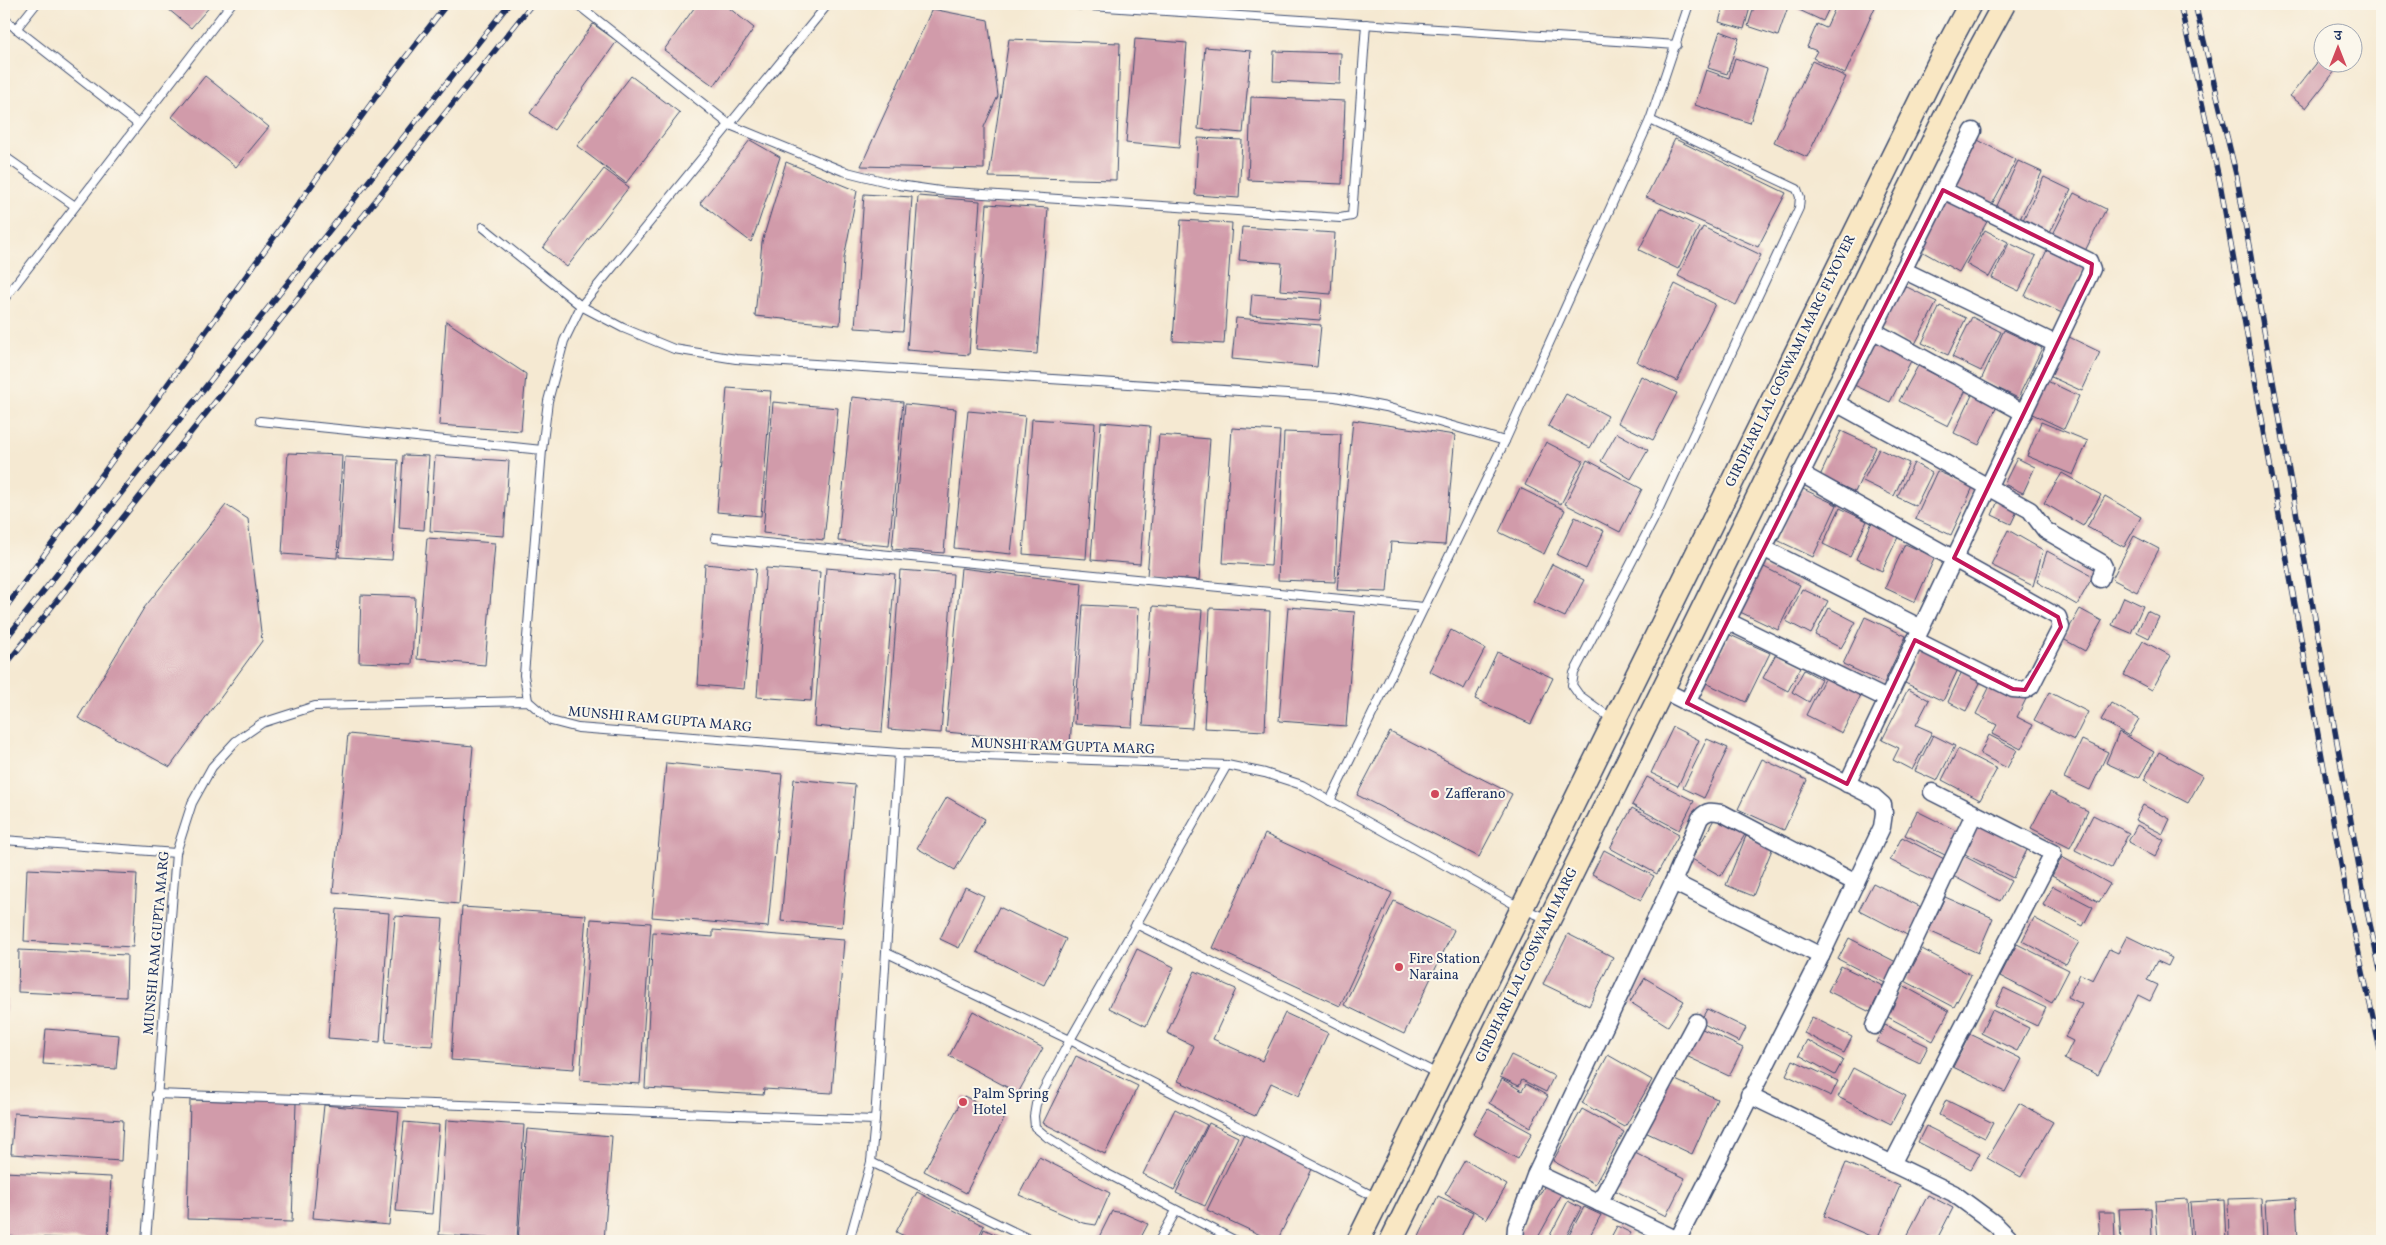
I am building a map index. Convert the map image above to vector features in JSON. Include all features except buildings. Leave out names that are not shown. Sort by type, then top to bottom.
[{"type":"main road","name":"GIRDHARI LAL GOSWAMI MARG FLYOVER","points":[[1614,720],[1938,64],[1970,4]]},
{"type":"main road","points":[[1663,690],[1968,70],[2004,4]]},
{"type":"main road","name":"GIRDHARI LAL GOSWAMI MARG","points":[[1391,1241],[1663,690]]},
{"type":"main road","points":[[1358,1241],[1614,720]]},
{"type":"street","points":[[1687,703],[1972,131]]},
{"type":"street","points":[[1847,784],[2092,269],[2089,261],[1943,190]]},
{"type":"street","points":[[1903,270],[2056,344]]},
{"type":"street","points":[[1872,330],[2024,413]]},
{"type":"street","points":[[1836,404],[1989,486],[2033,512],[2038,524],[2045,530],[2102,563],[2104,567],[2100,578]]},
{"type":"street","points":[[1763,548],[2013,689],[2025,690],[2031,686],[2060,632],[2062,627],[2058,617],[1800,473]]},
{"type":"street","points":[[1727,621],[1887,699]]},
{"type":"street","points":[[1536,1173],[1678,1241],[1749,1095],[1821,956],[1882,826],[1883,805],[1874,797],[1663,690]]},
{"type":"street","points":[[1892,1164],[2053,853],[1932,792]]},
{"type":"street","points":[[1515,1241],[1516,1226],[1536,1173],[1673,882],[1700,818],[1706,812],[1722,813],[1856,883]]},
{"type":"street","points":[[1874,1026],[1974,814]]},
{"type":"street","points":[[1673,882],[1821,956]]},
{"type":"street","points":[[1599,1203],[1696,1022]]},
{"type":"street","points":[[1749,1095],[1952,1193],[1995,1224],[2012,1241]]},
{"type":"lane","points":[[16,28],[36,4]]},
{"type":"lane","points":[[5,296],[231,4]]},
{"type":"lane","points":[[577,4],[730,125],[843,171],[899,185],[940,190],[1340,218],[1352,216],[1366,24]]},
{"type":"lane","points":[[528,701],[524,675],[542,450],[548,401],[564,341],[582,306],[828,4]]},
{"type":"lane","points":[[1061,4],[1677,45]]},
{"type":"lane","points":[[1330,801],[1505,441],[1650,120],[1677,45],[1689,4]]},
{"type":"lane","points":[[4,19],[138,124]]},
{"type":"lane","points":[[1614,720],[1579,696],[1572,685],[1574,673],[1653,521],[1799,208],[1800,197],[1796,189],[1650,120]]},
{"type":"lane","points":[[4,156],[75,206]]},
{"type":"lane","points":[[483,227],[582,306],[623,328],[674,350],[736,359],[1335,397],[1386,407],[1505,441]]},
{"type":"lane","points":[[260,421],[542,450]]},
{"type":"lane","points":[[715,538],[1424,607]]},
{"type":"lane","name":"MUNSHI RAM GUPTA MARG","points":[[146,1241],[176,853],[192,803],[212,767],[236,741],[262,723],[315,706],[528,701],[551,721],[578,728],[899,753],[1227,765],[1266,772],[1302,785],[1521,908],[1550,920]]},
{"type":"lane","points":[[849,1241],[871,1162],[887,953],[899,753]]},
{"type":"lane","points":[[1227,765],[1070,1040],[1036,1104],[1034,1116],[1036,1127],[1047,1137],[1098,1169],[1236,1241]]},
{"type":"lane","points":[[4,840],[176,853]]},
{"type":"lane","points":[[1136,924],[1439,1075]]},
{"type":"lane","points":[[887,953],[1070,1040],[1379,1198]]},
{"type":"lane","points":[[156,1094],[875,1120]]},
{"type":"lane","points":[[871,1162],[1033,1241]]},
{"type":"lane","points":[[1159,1241],[1176,1211]]},
{"type":"highlighted area","points":[[1943,190],[2092,264],[2091,274],[1954,558],[2058,617],[2061,627],[2025,690],[2013,689],[1915,640],[1847,784],[1687,703]]},
{"type":"railway","points":[[4,610],[391,76],[447,4]]},
{"type":"railway","points":[[4,641],[509,4]]},
{"type":"railway","points":[[4,667],[532,4]]},
{"type":"railway","points":[[2180,4],[2220,183],[2349,909],[2382,1058]]},
{"type":"railway","points":[[2195,4],[2237,178],[2366,906],[2382,979]]},
{"type":"place","name":"Zafferano","points":[[1435,794]]},
{"type":"place","name":"Fire Station Naraina","points":[[1399,967]]},
{"type":"place","name":"Palm Spring Hotel","points":[[963,1102]]}]
